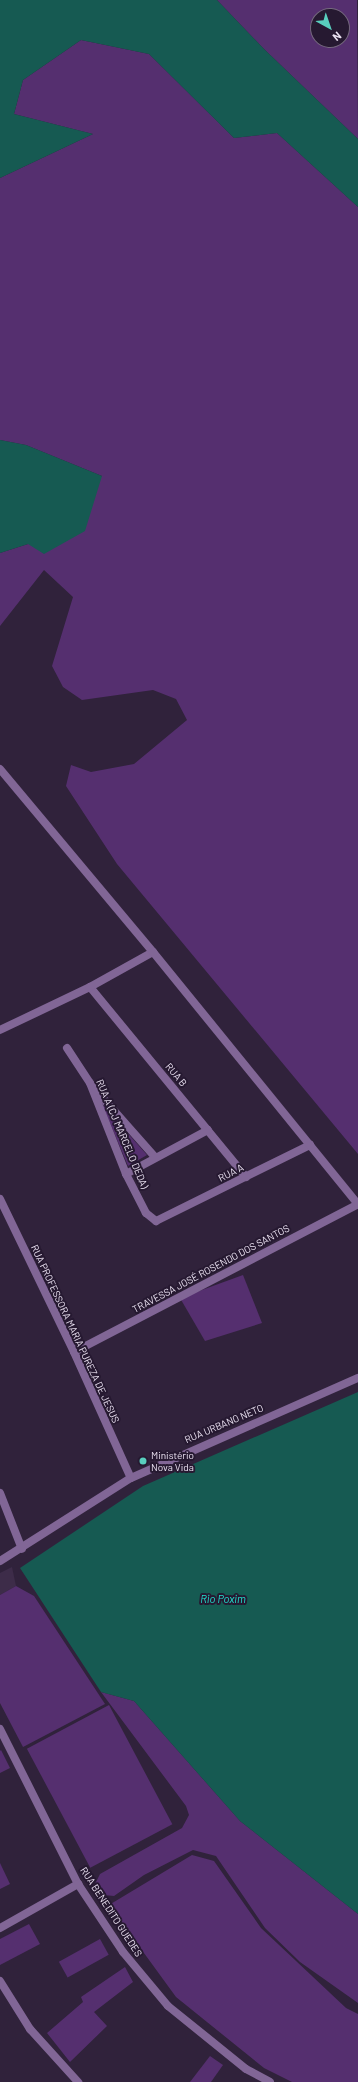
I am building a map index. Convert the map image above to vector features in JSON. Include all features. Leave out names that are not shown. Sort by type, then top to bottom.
[{"type":"street","points":[[1,773],[153,952],[358,1204]]},
{"type":"street","points":[[0,1030],[90,987],[153,952]]},
{"type":"street","name":"RUA B","points":[[90,987],[246,1177]]},
{"type":"street","name":"RUA A (CJ MARCELO DEDA)","points":[[67,1048],[90,1083],[126,1174],[150,1219],[156,1221],[162,1220]]},
{"type":"street","points":[[90,1083],[155,1157]]},
{"type":"street","points":[[126,1174],[155,1157],[208,1130]]},
{"type":"street","name":"RUA A","points":[[162,1220],[310,1146]]},
{"type":"street","name":"RUA PROFESSORA MARIA PUREZA DE JESUS","points":[[0,1199],[74,1352],[131,1478]]},
{"type":"street","name":"TRAVESSA JOSÉ ROSENDO DOS SANTOS","points":[[74,1352],[358,1204]]},
{"type":"street","name":"RUA URBANO NETO","points":[[0,1561],[22,1549],[131,1478],[358,1378]]},
{"type":"street","points":[[0,1492],[22,1549]]},
{"type":"street","name":"RUA BENEDITO GUEDES","points":[[0,1729],[78,1884],[123,1952],[168,2006],[246,2069],[270,2082]]},
{"type":"street","points":[[0,1928],[78,1884]]},
{"type":"street","points":[[0,1982],[30,2028],[78,2082]]},
{"type":"shaded area","points":[[217,0],[357,0],[358,139],[264,49]]},
{"type":"shaded area","points":[[81,40],[149,54],[234,138],[277,133],[358,207],[358,1154],[117,864],[66,786],[71,765],[91,772],[134,764],[187,720],[176,699],[153,690],[82,700],[63,687],[52,666],[73,597],[44,570],[0,626],[0,553],[28,544],[102,476],[26,445],[0,440],[0,178],[93,134],[14,114],[23,80]]},
{"type":"shaded area","points":[[102,1104],[147,1155],[128,1166]]},
{"type":"shaded area","points":[[243,1275],[262,1323],[205,1341],[180,1298]]},
{"type":"shaded area","points":[[12,1567],[16,1586],[0,1595],[0,1573]]},
{"type":"shaded area","points":[[16,1586],[34,1596],[105,1704],[23,1747],[0,1703],[0,1595]]},
{"type":"shaded area","points":[[101,1692],[134,1701],[240,1821],[358,1914],[358,2003],[300,1962],[265,1928],[216,1856],[193,1850],[144,1875],[114,1896],[104,1895],[94,1886],[100,1874],[182,1828],[189,1815],[186,1806]]},
{"type":"shaded area","points":[[109,1705],[172,1824],[90,1868],[27,1749]]},
{"type":"shaded area","points":[[1,1750],[10,1768],[0,1773],[0,1751]]},
{"type":"shaded area","points":[[192,1855],[214,1861],[261,1928],[346,2008],[358,2014],[358,2082],[292,2082],[264,2068],[176,1997],[109,1905]]},
{"type":"shaded area","points":[[0,1863],[10,1884],[0,1889]]},
{"type":"shaded area","points":[[29,1924],[40,1944],[0,1965],[0,1939]]},
{"type":"shaded area","points":[[100,1939],[109,1955],[68,1978],[59,1962]]},
{"type":"shaded area","points":[[125,1967],[133,1982],[94,2012],[107,2026],[70,2062],[47,2033],[83,2002],[81,1997]]},
{"type":"shaded area","points":[[210,2056],[223,2065],[211,2082],[190,2082]]},
{"type":"water","points":[[0,0],[217,0],[264,49],[358,139],[358,207],[277,133],[234,138],[149,54],[81,40],[23,80],[14,114],[93,134],[0,178]]},
{"type":"water","points":[[0,440],[26,445],[102,476],[85,531],[44,554],[28,544],[0,553]]},
{"type":"water","name":"Rio Poxim","points":[[358,1392],[358,1914],[240,1821],[134,1701],[101,1692],[20,1568],[143,1486]]},
{"type":"place","name":"Ministério Nova Vida","points":[[143,1461]]}]
